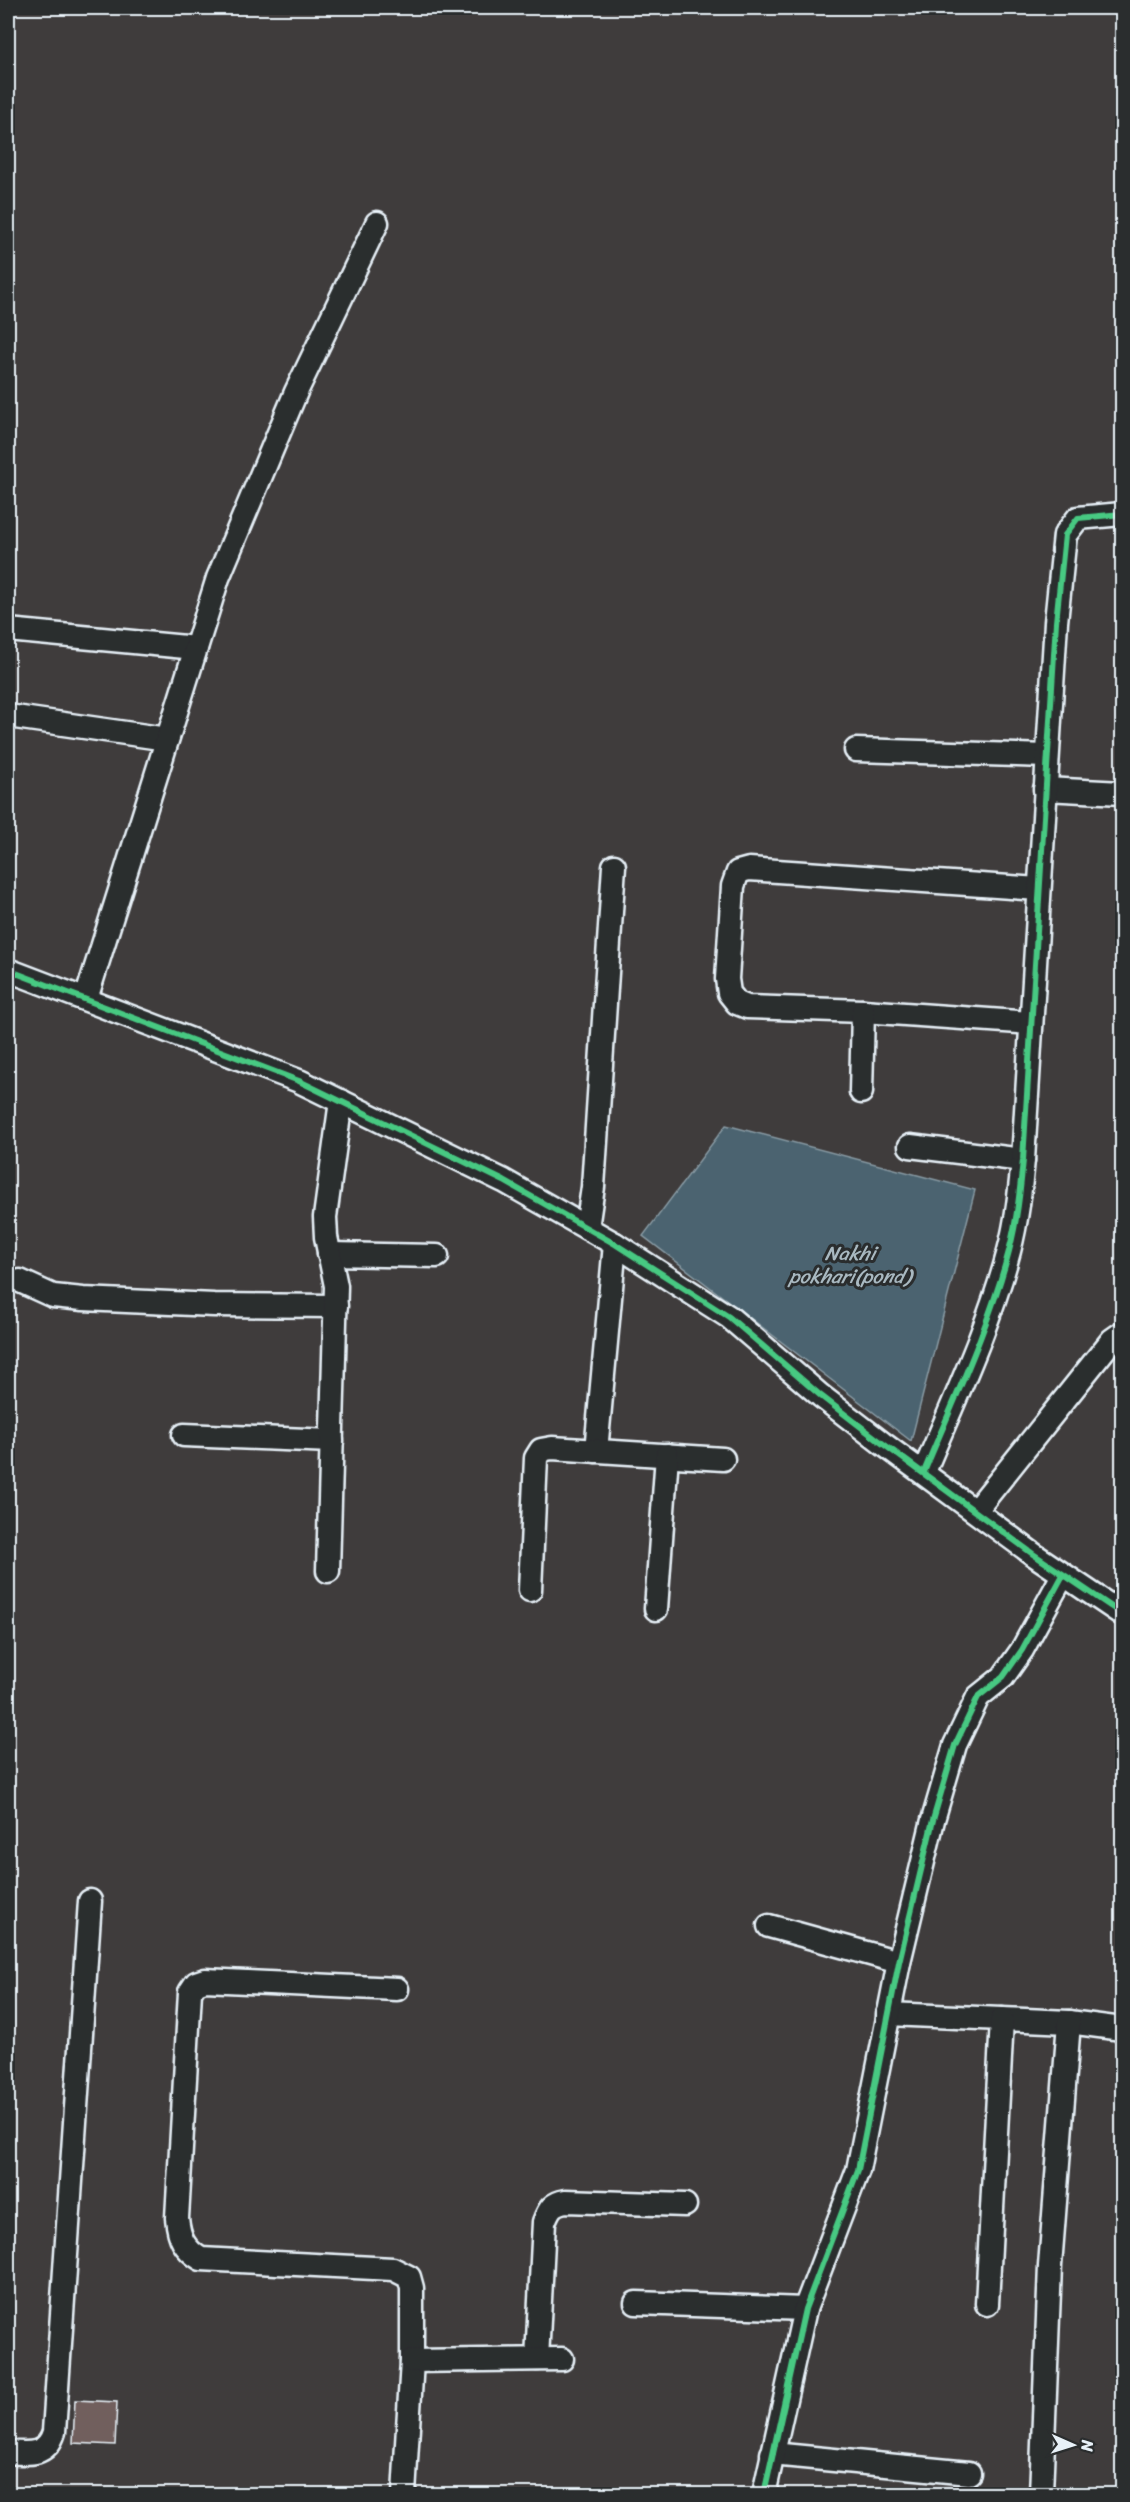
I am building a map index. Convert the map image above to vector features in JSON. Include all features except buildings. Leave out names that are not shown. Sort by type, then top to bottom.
[{"type":"street","points":[[86,999],[218,578],[296,392],[377,223]]},
{"type":"street","points":[[924,1472],[986,1320],[1009,1251],[1018,1208],[1023,1160],[1056,622],[1065,535],[1078,518],[1122,514]]},
{"type":"street","points":[[8,630],[195,648]]},
{"type":"street","points":[[8,716],[167,739]]},
{"type":"street","points":[[856,750],[1047,756]]},
{"type":"street","points":[[1045,789],[1122,793]]},
{"type":"street","points":[[587,1228],[593,1188],[614,866]]},
{"type":"street","points":[[1031,1023],[863,1011],[747,1006],[737,1003],[729,993],[727,966],[733,886],[738,872],[749,869],[1039,889]]},
{"type":"street","points":[[8,970],[299,1082],[504,1181],[615,1244],[729,1317],[821,1396],[1063,1575],[1122,1614]]},
{"type":"street","points":[[861,1092],[863,1011]]},
{"type":"street","points":[[328,1571],[336,1286],[329,1254],[325,1217],[341,1101]]},
{"type":"street","points":[[910,1146],[1023,1160]]},
{"type":"street","points":[[596,1450],[615,1244]]},
{"type":"street","points":[[329,1254],[438,1256]]},
{"type":"street","points":[[20,1281],[53,1296],[83,1299],[214,1305],[336,1306]]},
{"type":"street","points":[[976,1510],[1112,1340],[1122,1333]]},
{"type":"street","points":[[184,1435],[332,1441]]},
{"type":"street","points":[[530,1590],[536,1458],[542,1450],[552,1448],[596,1450],[723,1459]]},
{"type":"street","points":[[656,1609],[668,1455]]},
{"type":"street","points":[[764,2494],[805,2309],[858,2170],[899,1962],[933,1820],[955,1745],[978,1697],[1003,1677],[1022,1650],[1063,1575]]},
{"type":"street","points":[[8,2452],[28,2454],[43,2450],[50,2445],[54,2432],[90,1901]]},
{"type":"street","points":[[769,1926],[899,1962]]},
{"type":"street","points":[[397,1989],[205,1980],[196,1983],[190,1992],[177,2218],[178,2233],[183,2244],[190,2253],[201,2259],[393,2269],[409,2277],[412,2288],[412,2361],[404,2494]]},
{"type":"street","points":[[888,2014],[1068,2022],[1122,2029]]},
{"type":"street","points":[[987,2304],[1002,2019]]},
{"type":"street","points":[[1041,2494],[1050,2266],[1068,2022]]},
{"type":"street","points":[[537,2359],[544,2222],[549,2207],[566,2201],[685,2205]]},
{"type":"street","points":[[636,2303],[805,2309]]},
{"type":"street","points":[[412,2361],[562,2359]]},
{"type":"street","points":[[772,2454],[969,2473]]},
{"type":"water","name":"Nakhi pokhari(pond)","points":[[726,1125],[975,1190],[911,1441],[643,1236]]},
{"type":"cycle path","points":[[924,1472],[992,1307],[1009,1251],[1018,1206],[1023,1160],[1056,622],[1065,535],[1078,518],[1122,514]]},
{"type":"cycle path","points":[[8,970],[299,1081],[504,1181],[615,1244],[729,1317],[821,1396],[882,1443],[1033,1554],[1122,1614]]},
{"type":"cycle path","points":[[764,2494],[805,2309],[858,2170],[899,1962],[933,1820],[955,1745],[978,1697],[1003,1677],[1022,1650],[1063,1575]]}]
